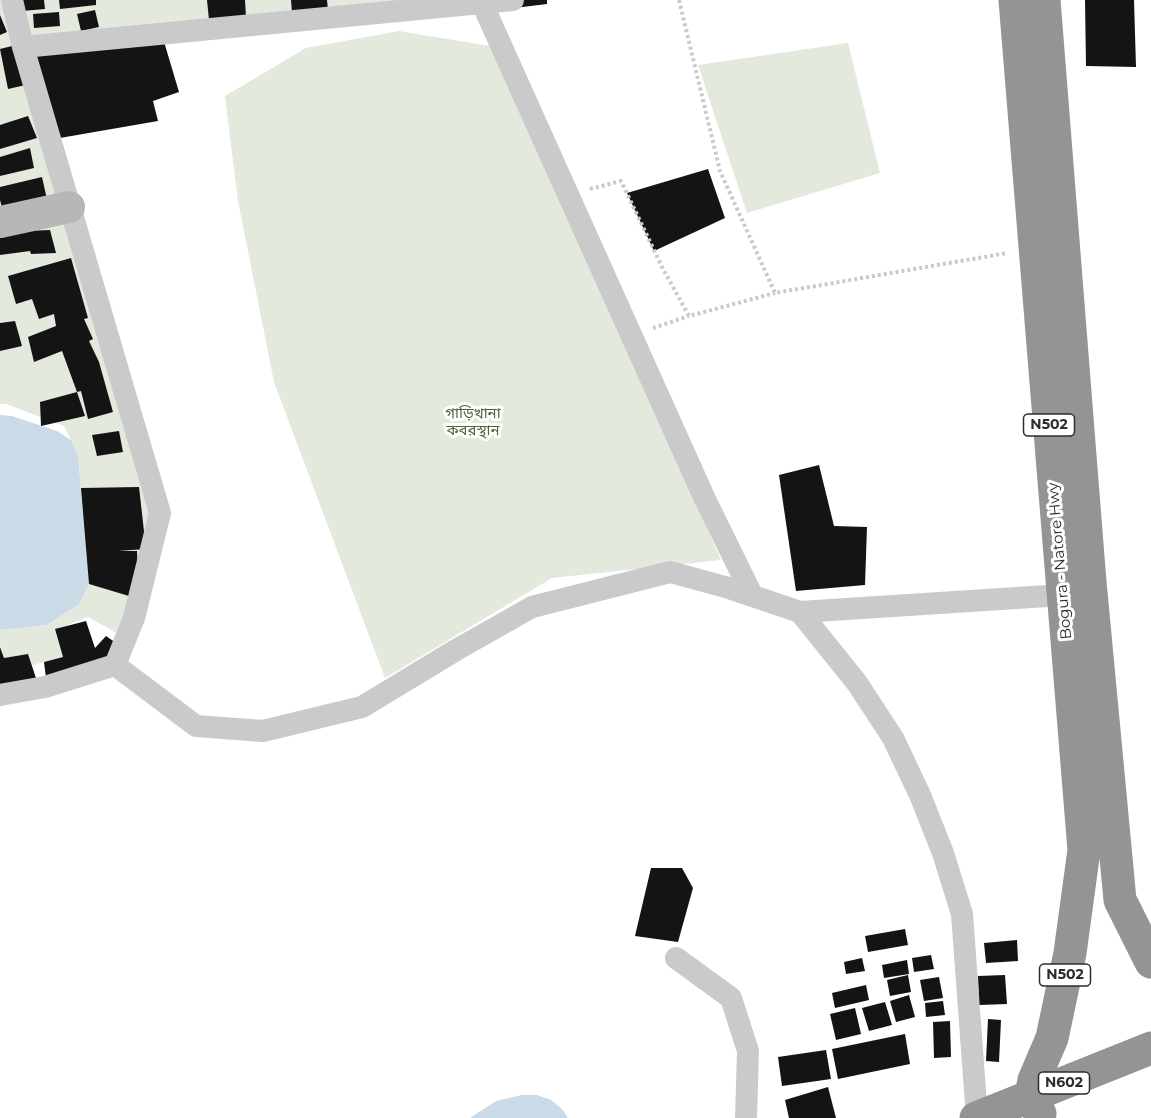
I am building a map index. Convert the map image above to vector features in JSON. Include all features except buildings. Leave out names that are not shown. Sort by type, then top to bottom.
[{"type":"highway","name":"Bogura - Natore Hwy","points":[[1015,0],[1063,595],[1099,850]]},
{"type":"highway","name":"Bogura - Natore Hwy","points":[[1034,1109],[1034,1080],[1052,1038],[1070,953],[1099,850],[1090,582],[1044,0]]},
{"type":"highway","name":"N502","points":[[1099,850],[1120,900],[1151,962]]},
{"type":"highway","name":"N602","points":[[1034,1109],[1151,1048]]},
{"type":"highway","name":"N602","points":[[977,1118],[1034,1109],[1151,1073]]},
{"type":"street","points":[[12,0],[23,47],[69,207],[160,513],[134,618],[115,665]]},
{"type":"street","points":[[23,47],[513,0]]},
{"type":"street","points":[[482,3],[704,497],[752,595]]},
{"type":"street","points":[[0,222],[69,207]]},
{"type":"street","points":[[115,665],[196,726],[263,731],[362,707],[532,607],[670,572],[752,595],[800,612],[1063,595]]},
{"type":"street","points":[[800,612],[857,683],[893,738],[920,795],[943,853],[962,914],[977,1118]]},
{"type":"street","points":[[0,695],[45,687],[115,665]]},
{"type":"street","points":[[676,958],[731,998],[748,1051],[746,1118]]},
{"type":"path","points":[[679,0],[720,171],[775,293]]},
{"type":"path","points":[[569,195],[621,181],[663,269],[689,316]]},
{"type":"path","points":[[632,336],[689,316],[775,293],[1034,249]]},
{"type":"green space","points":[[0,0],[513,0],[23,47],[160,513],[118,634],[88,617],[55,630],[63,657],[32,665],[28,654],[4,658],[0,644],[0,630],[47,625],[79,604],[89,584],[78,455],[71,440],[64,426],[6,404],[0,404]]},
{"type":"green space","name":"গাড়িখানা কবরস্থান","points":[[399,31],[496,47],[721,560],[552,578],[385,678],[274,382],[238,201],[225,96],[306,48]]},
{"type":"green space","points":[[848,43],[880,173],[747,213],[698,65]]},
{"type":"water","points":[[0,415],[12,416],[57,431],[71,440],[78,455],[89,584],[79,604],[47,625],[0,630]]},
{"type":"water","points":[[522,1095],[537,1095],[551,1100],[562,1109],[568,1118],[470,1118],[496,1101]]}]
